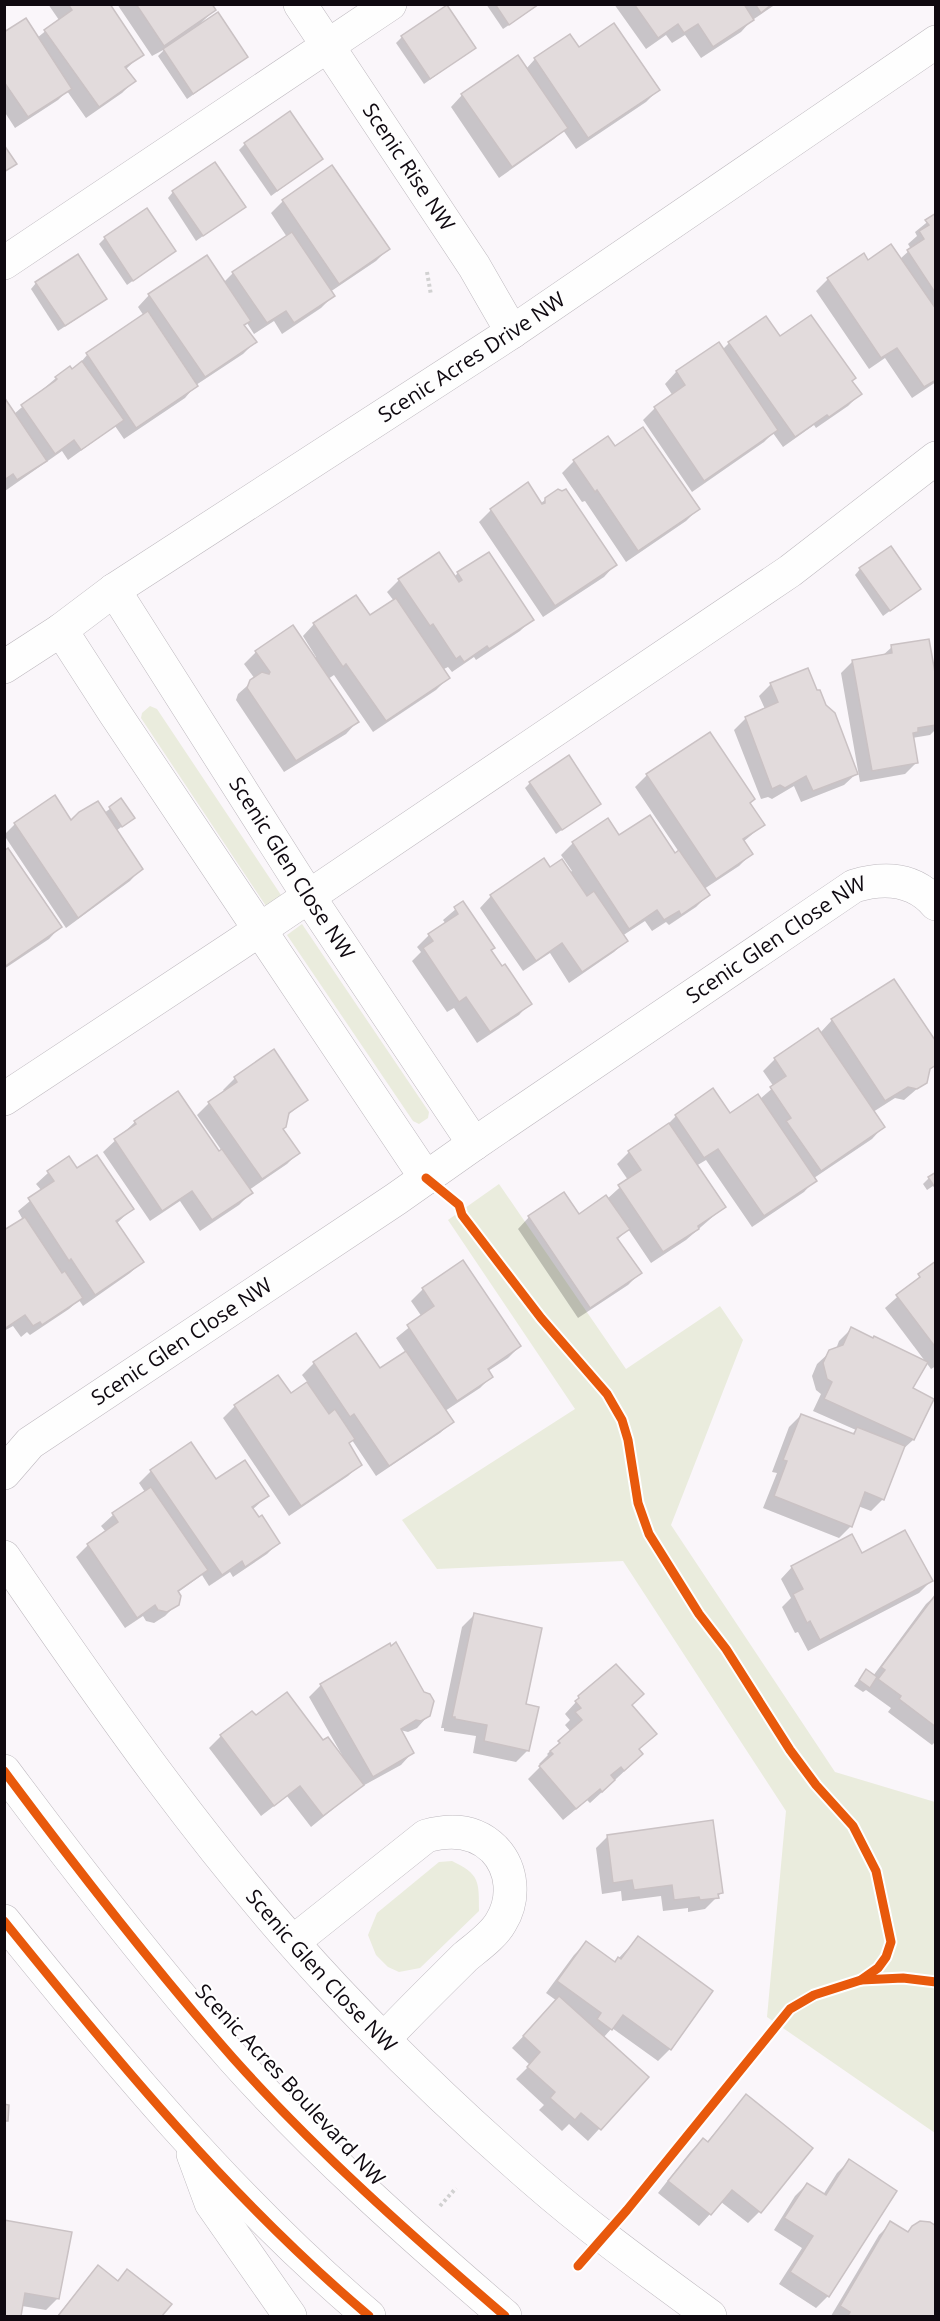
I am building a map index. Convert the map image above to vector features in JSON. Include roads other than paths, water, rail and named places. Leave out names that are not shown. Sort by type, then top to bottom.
[{"type":"street","name":"Scenic Rise NW","points":[[300,4],[474,266],[512,332]]},
{"type":"street","points":[[4,263],[390,4]]},
{"type":"street","name":"Scenic Acres Drive NW","points":[[4,667],[60,630],[114,590],[512,332],[936,42]]},
{"type":"street","points":[[4,1099],[309,897],[790,571],[936,458]]},
{"type":"street","name":"Scenic Glen Close NW","points":[[114,590],[309,897],[474,1144]]},
{"type":"street","points":[[60,630],[426,1178]]},
{"type":"street","name":"Scenic Glen Close NW","points":[[4,1473],[30,1443],[426,1178],[854,886],[874,880],[895,880],[914,886],[936,904]]},
{"type":"street","name":"Scenic Glen Close NW","points":[[4,1557],[118,1723],[237,1875],[335,1989],[384,2039],[533,2179],[604,2237],[710,2316]]},
{"type":"street","name":"Scenic Acres Boulevard NW","points":[[4,1771],[128,1933],[234,2059],[359,2187],[505,2316]]},
{"type":"street","points":[[294,1942],[426,1836],[444,1831],[463,1832],[480,1838],[495,1850],[506,1866],[511,1886],[509,1905],[501,1924],[416,2004],[384,2039]]},
{"type":"street","points":[[4,1921],[188,2141],[272,2228],[369,2316]]},
{"type":"street","points":[[188,2141],[211,2203],[290,2316]]}]
